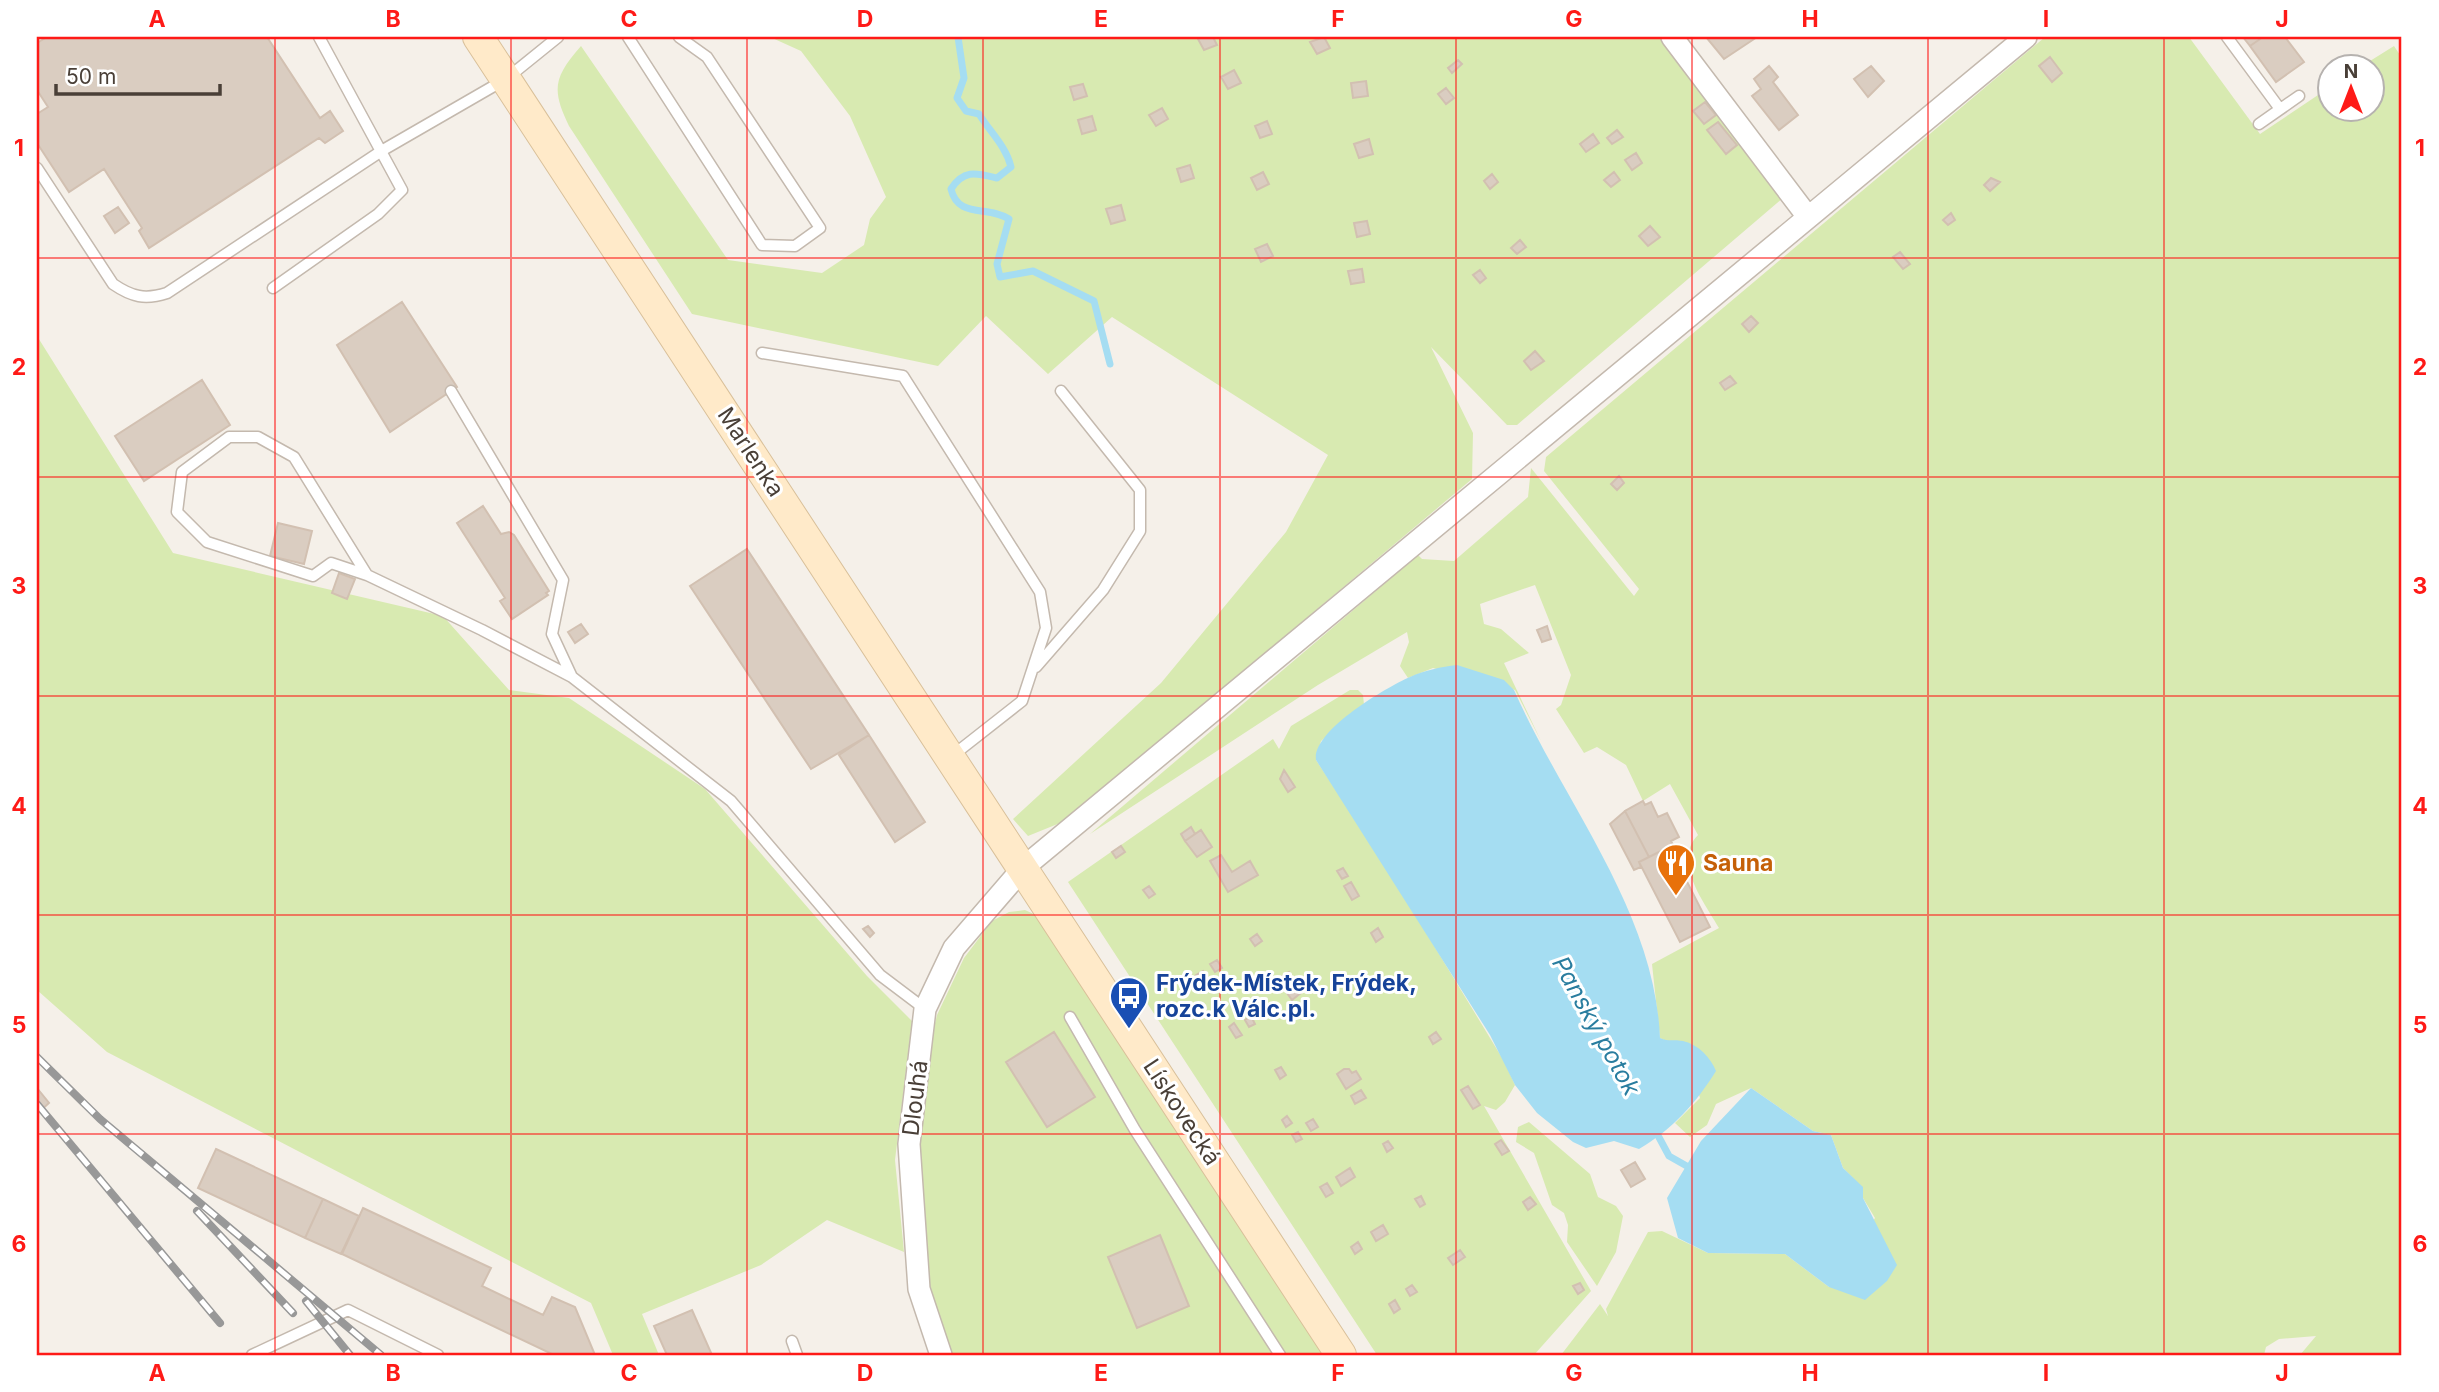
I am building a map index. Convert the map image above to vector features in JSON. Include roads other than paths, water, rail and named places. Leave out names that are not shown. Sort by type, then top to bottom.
[{"type":"main road","name":"Marlenka","points":[[478,37],[1023,868]]},
{"type":"main road","name":"Lískovecká","points":[[1023,868],[1342,1355]]},
{"type":"street","points":[[1672,37],[1808,218]]},
{"type":"street","name":"Dlouhá","points":[[941,1355],[919,1289],[909,1144],[925,1009],[954,948],[1023,868],[2025,37]]},
{"type":"lane","points":[[273,288],[378,214],[402,190],[383,150],[319,37]]},
{"type":"lane","points":[[37,168],[113,284],[129,295],[149,298],[167,293],[383,150],[506,79],[558,37]]},
{"type":"lane","points":[[628,37],[762,245],[795,246],[820,228],[707,57],[679,37]]},
{"type":"lane","points":[[2227,37],[2280,109]]},
{"type":"lane","points":[[2259,124],[2298,96]]},
{"type":"lane","points":[[762,353],[903,376],[1040,592],[1046,628],[1022,701],[950,757]]},
{"type":"lane","points":[[451,391],[563,580],[552,634],[572,677]]},
{"type":"lane","points":[[1034,669],[1104,590],[1140,531],[1140,490],[1061,391]]},
{"type":"lane","points":[[368,575],[294,457],[258,437],[229,437],[182,472],[177,512],[207,542],[313,576],[331,563],[368,575],[572,677],[731,801],[880,975],[925,1009]]},
{"type":"lane","points":[[1070,1017],[1135,1130],[1280,1355]]},
{"type":"lane","points":[[252,1355],[348,1310],[438,1355]]},
{"type":"lane","points":[[792,1341],[797,1355]]},
{"type":"water","points":[[1457,665],[1504,680],[1514,690],[1625,902],[1642,946],[1654,991],[1660,1038],[1694,1045],[1707,1056],[1716,1071],[1683,1114],[1663,1133],[1639,1149],[1614,1141],[1586,1148],[1573,1142],[1537,1113],[1515,1085],[1490,1035],[1316,760],[1325,736],[1368,700],[1416,675]]},
{"type":"water","points":[[1751,1088],[1813,1131],[1831,1135],[1843,1168],[1863,1187],[1863,1198],[1897,1265],[1887,1281],[1865,1300],[1829,1287],[1785,1254],[1708,1253],[1678,1238],[1667,1198],[1701,1141]]},
{"type":"waterway","name":"Panský potok","points":[[958,37],[964,78],[957,98],[966,111],[979,114],[1002,146],[1011,167],[997,178],[966,175],[951,189],[955,198],[967,208],[1009,219],[997,264],[1000,277],[1033,271],[1094,301],[1110,364]]},
{"type":"waterway","name":"Panský potok","points":[[1654,1128],[1669,1156],[1692,1169]]},
{"type":"railway","points":[[37,1057],[100,1119],[381,1355]]},
{"type":"railway","points":[[37,1104],[220,1323]]},
{"type":"railway","points":[[197,1211],[293,1313]]},
{"type":"railway","points":[[306,1301],[350,1355]]},
{"type":"place","name":"Sauna","points":[[1676,897]]},
{"type":"place","name":"Frýdek-Místek, Frýdek, rozc.k Válc.pl.","points":[[1129,1030]]}]
